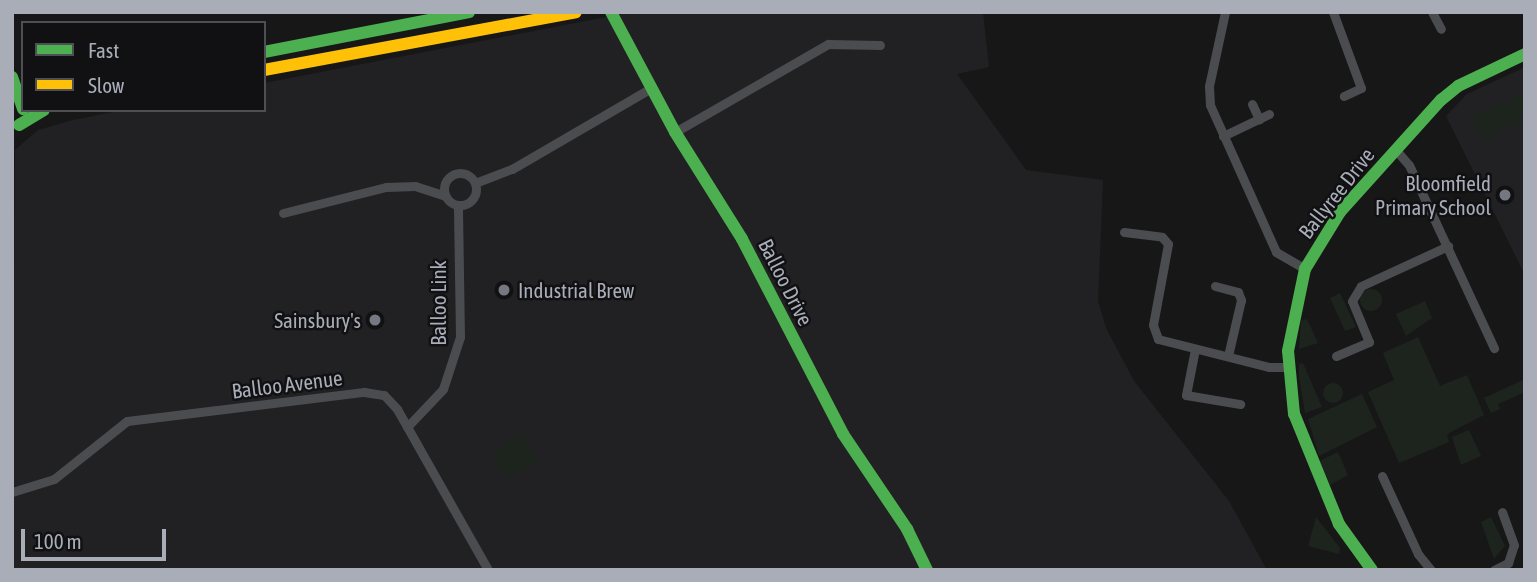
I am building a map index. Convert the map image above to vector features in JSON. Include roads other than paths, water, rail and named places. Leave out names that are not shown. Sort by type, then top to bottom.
[{"type":"main road","points":[[266,52],[469,12]]},
{"type":"main road","points":[[266,70],[576,12]]},
{"type":"main road","name":"Balloo Drive","points":[[611,12],[675,132],[742,239],[843,434],[907,530],[928,570]]},
{"type":"main road","name":"Ballyree Drive","points":[[1372,570],[1339,524],[1310,462],[1294,414],[1288,368],[1292,319],[1305,269],[1340,212],[1451,91],[1525,54]]},
{"type":"main road","points":[[12,75],[21,104]]},
{"type":"main road","points":[[16,130],[22,112]]},
{"type":"main road","points":[[16,130],[41,112]]},
{"type":"street","points":[[1226,12],[1209,86],[1210,105],[1241,180],[1276,252],[1305,269]]},
{"type":"street","points":[[1333,12],[1361,88],[1344,96]]},
{"type":"street","points":[[1432,12],[1441,29]]},
{"type":"street","points":[[675,132],[828,44],[880,45]]},
{"type":"street","points":[[475,183],[512,169],[651,88]]},
{"type":"street","points":[[1223,136],[1264,117],[1252,104]]},
{"type":"street","points":[[1395,149],[1409,165],[1494,348]]},
{"type":"street","points":[[445,196],[444,185],[454,174],[465,174],[475,183]]},
{"type":"street","points":[[283,213],[375,189],[415,186],[445,196],[458,205],[471,200],[475,183]]},
{"type":"street","name":"Balloo Link","points":[[407,428],[443,389],[460,337],[458,205]]},
{"type":"street","points":[[1124,232],[1161,237],[1168,244],[1153,334],[1157,339],[1288,368]]},
{"type":"street","points":[[1336,356],[1369,342],[1352,301],[1361,286],[1448,246]]},
{"type":"street","points":[[1214,286],[1238,292],[1241,300],[1228,356]]},
{"type":"street","points":[[1195,349],[1186,395],[1240,404]]},
{"type":"street","name":"Balloo Avenue","points":[[12,492],[54,479],[127,421],[364,392],[384,396],[407,428],[488,570]]},
{"type":"street","points":[[1382,476],[1418,554],[1432,570]]},
{"type":"street","points":[[1494,570],[1508,564],[1514,545],[1502,512]]},
{"type":"place","name":"Bloomfield Primary School","points":[[1505,195]]},
{"type":"place","name":"Industrial Brew","points":[[504,290]]},
{"type":"place","name":"Sainsbury's","points":[[375,320]]}]
